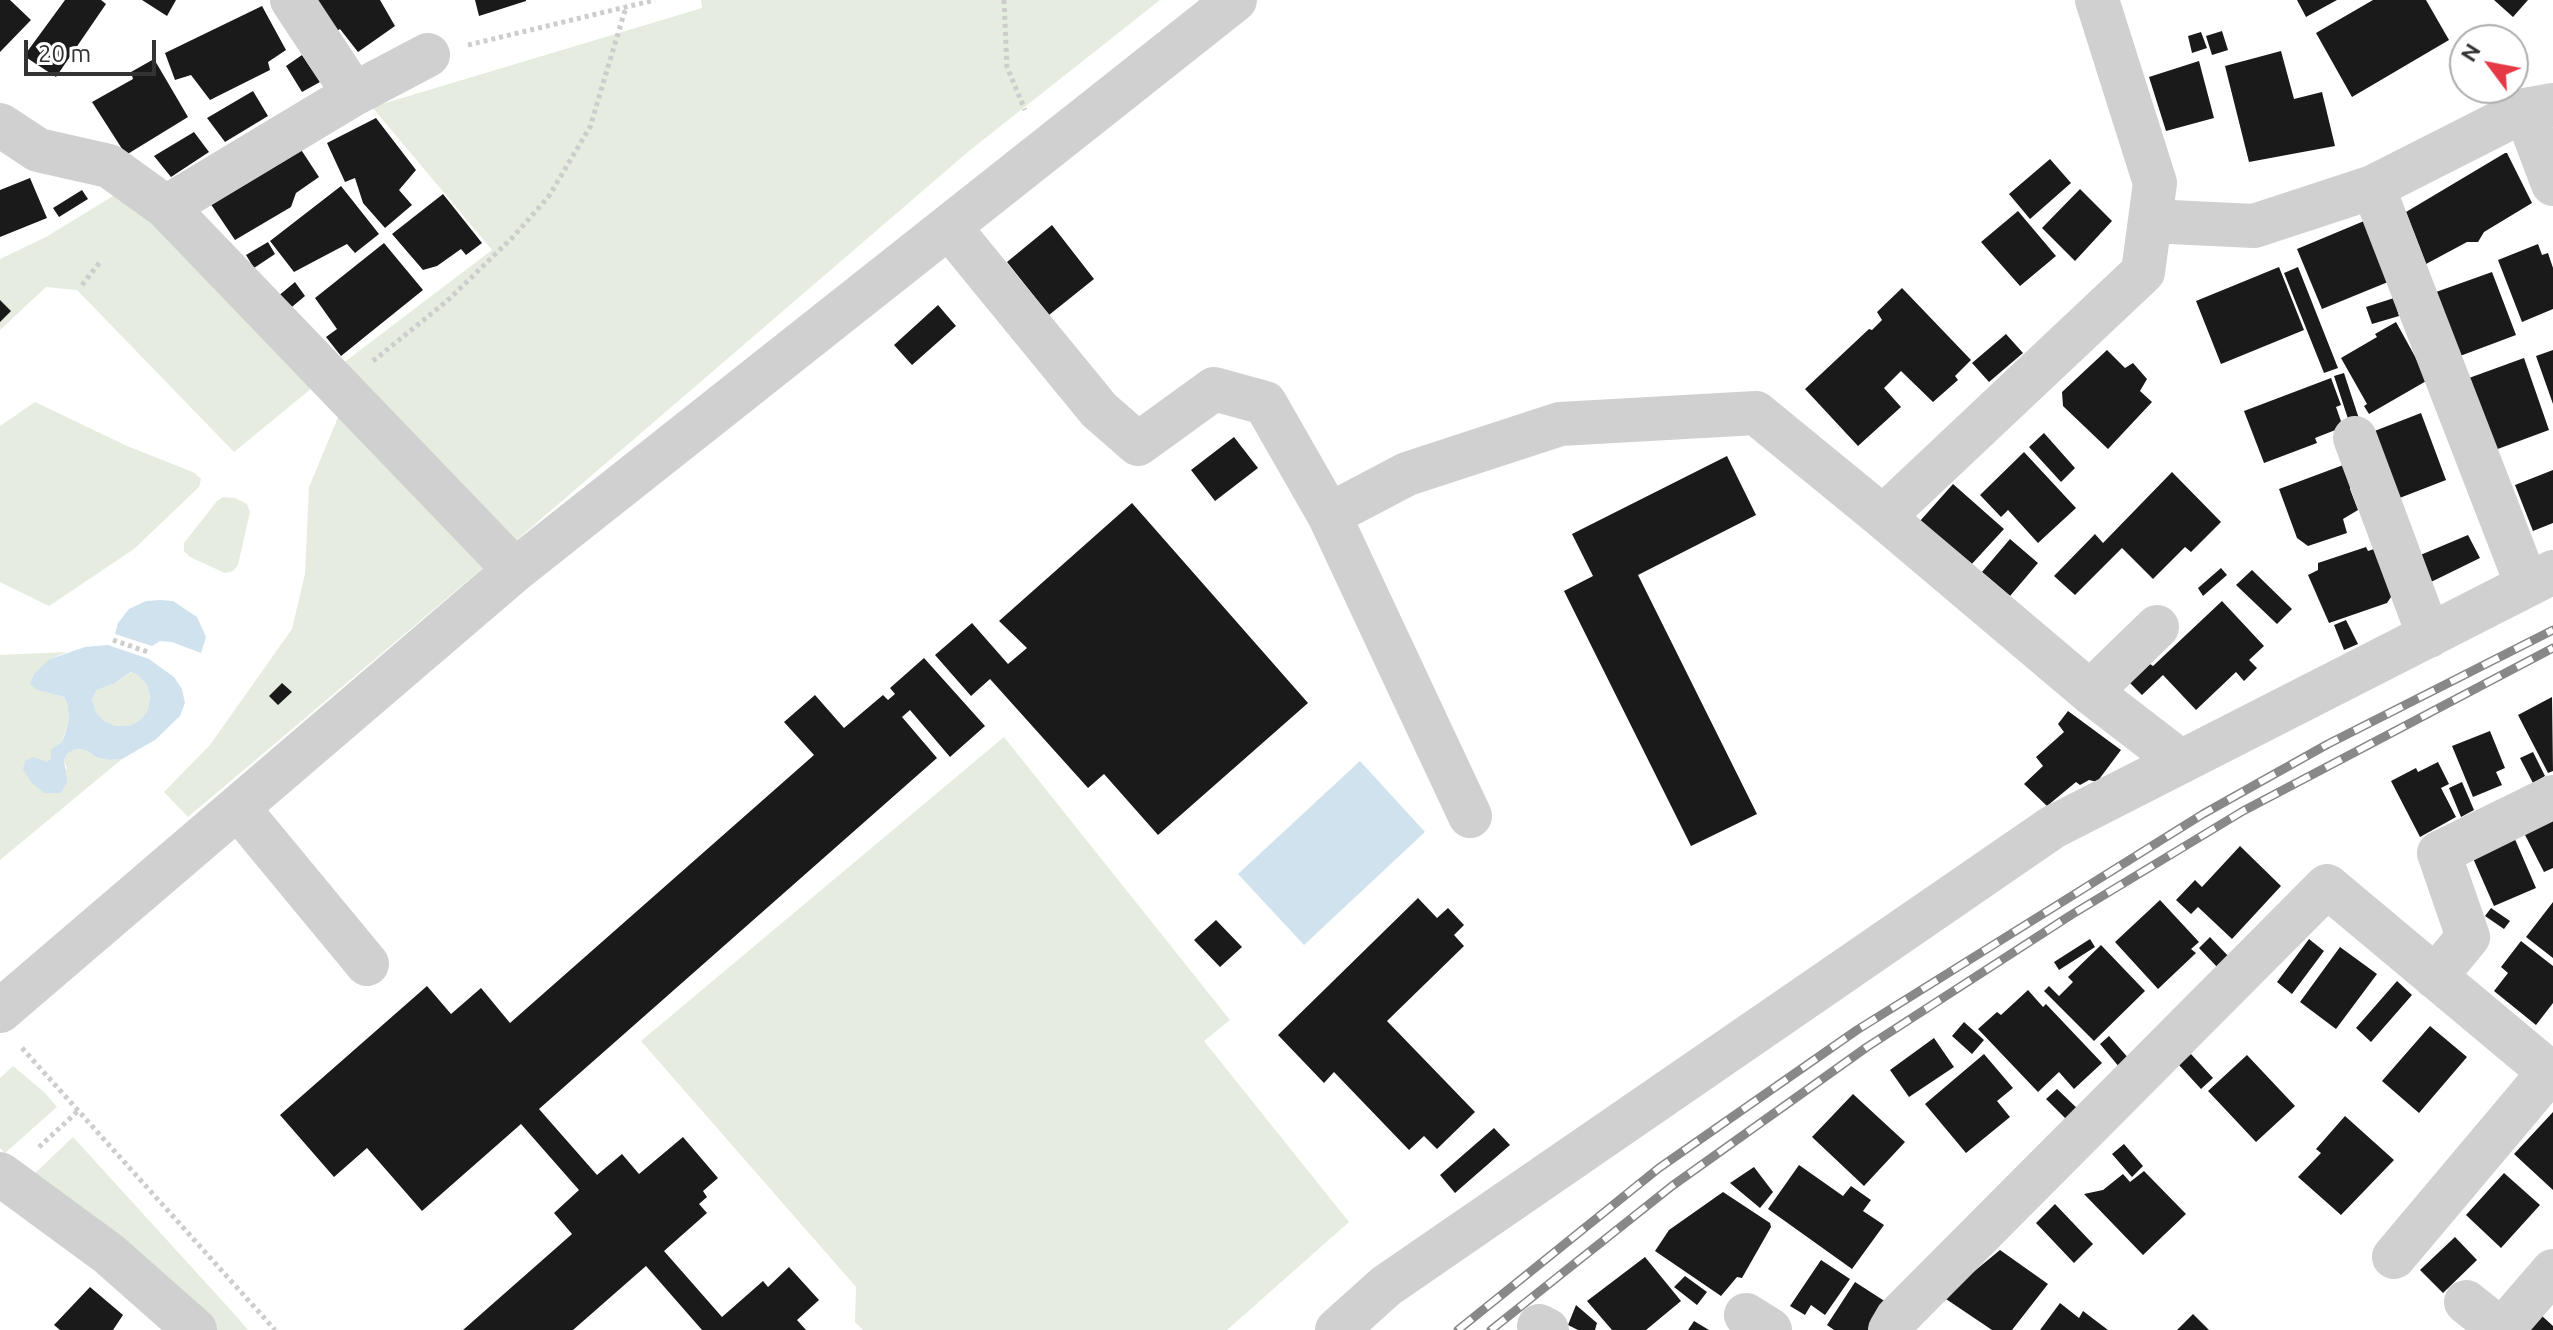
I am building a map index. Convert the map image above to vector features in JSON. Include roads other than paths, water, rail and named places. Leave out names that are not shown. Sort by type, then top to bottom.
[{"type":"street","points":[[292,0],[354,94]]},
{"type":"street","points":[[10,1028],[238,808],[515,570],[1235,0]]},
{"type":"street","points":[[1883,517],[2143,272],[2155,183],[2097,0]]},
{"type":"street","points":[[166,207],[354,94],[428,55]]},
{"type":"street","points":[[2150,221],[2254,226],[2373,187],[2539,108],[2553,184]]},
{"type":"street","points":[[0,125],[19,158],[109,166],[166,207],[515,570]]},
{"type":"street","points":[[1337,1330],[1386,1286],[2053,827],[2540,579],[2373,187]]},
{"type":"street","points":[[949,227],[1099,410],[1138,444],[1214,389],[1265,403],[1329,515],[1470,816]]},
{"type":"street","points":[[1329,515],[1407,474],[1560,424],[1756,413],[2090,692],[2181,762]]},
{"type":"street","points":[[2355,438],[2429,636]]},
{"type":"street","points":[[2090,692],[2157,627]]},
{"type":"street","points":[[2435,977],[2468,937],[2439,853],[2553,797]]},
{"type":"street","points":[[238,808],[367,964]]},
{"type":"street","points":[[1890,1330],[1897,1318],[2327,886],[2552,1071],[2394,1257]]},
{"type":"street","points":[[3,1175],[109,1254],[195,1330]]},
{"type":"street","points":[[2466,1302],[2502,1330],[2553,1271]]},
{"type":"water","points":[[146,601],[173,601],[197,617],[206,637],[201,653],[172,642],[160,641],[152,646],[115,634],[118,623],[129,609]]},
{"type":"water","points":[[108,645],[149,659],[174,677],[182,689],[185,703],[180,716],[155,740],[122,759],[109,760],[96,757],[86,750],[75,749],[67,754],[64,760],[67,782],[61,793],[44,793],[31,782],[23,769],[25,761],[33,757],[47,762],[51,758],[51,749],[62,742],[65,734],[69,719],[67,703],[64,697],[37,690],[30,684],[34,674],[50,659],[85,647]],"holes":[[[131,672],[147,685],[150,697],[148,710],[140,720],[129,726],[116,726],[104,721],[96,712],[92,699],[97,690]]]},
{"type":"water","points":[[1360,761],[1425,832],[1304,945],[1238,874]]},
{"type":"railway","points":[[1458,1330],[1659,1168],[1857,1030],[2203,814],[2328,744],[2553,630]]},
{"type":"railway","points":[[1491,1330],[1672,1186],[1867,1047],[2071,915],[2243,811],[2553,648]]}]
